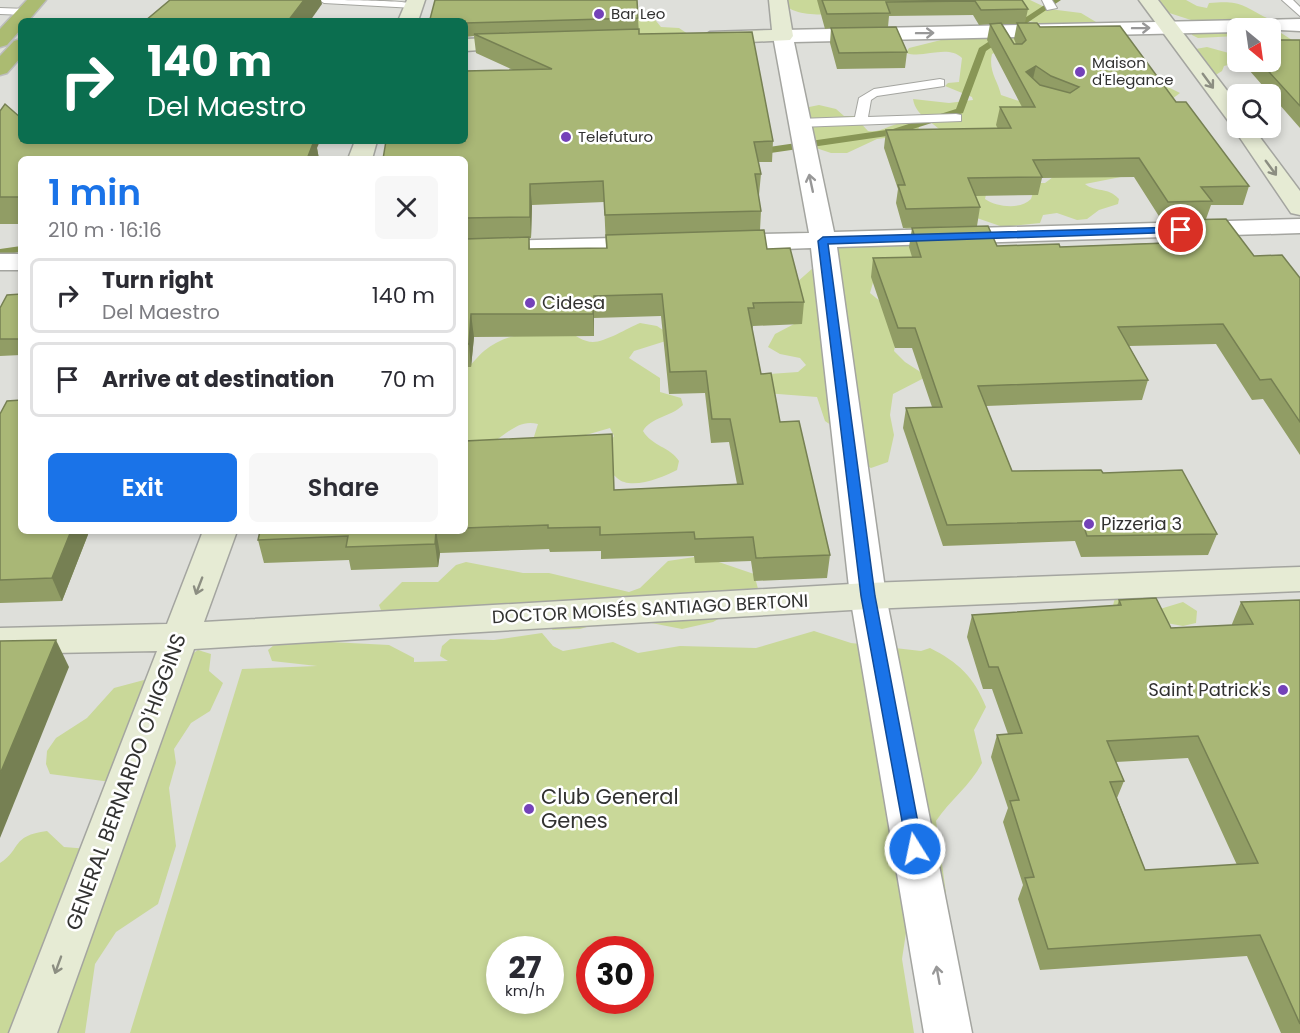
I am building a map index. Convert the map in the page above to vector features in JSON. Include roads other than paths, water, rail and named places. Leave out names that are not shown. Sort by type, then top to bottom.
[{"type":"highway","points":[[0,69],[11,48],[18,26]]},
{"type":"street","points":[[778,0],[798,123],[823,241],[868,596],[948,1033]]},
{"type":"street","points":[[1148,0],[1227,106]]},
{"type":"street","points":[[689,39],[783,36],[1006,39],[1170,28],[1300,25]]},
{"type":"street","points":[[468,45],[536,43]]},
{"type":"street","points":[[1249,138],[1300,208]]},
{"type":"street","points":[[468,250],[1300,226]]},
{"type":"street","points":[[0,262],[18,262]]},
{"type":"street","name":"GENERAL BERNARDO O'HIGGINS","points":[[33,1033],[219,534]]},
{"type":"street","name":"DOCTOR MOISÉS SANTIAGO BERTONI","points":[[0,641],[179,637],[868,596],[1300,579]]},
{"type":"lane","points":[[324,0],[413,9]]},
{"type":"lane","points":[[1287,0],[1300,13]]},
{"type":"lane","points":[[861,120],[865,98],[874,93],[940,82]]},
{"type":"lane","points":[[798,123],[956,118]]},
{"type":"waterway","points":[[756,152],[894,132],[960,111],[982,50],[1057,0]]},
{"type":"waterway","points":[[0,252],[18,249]]},
{"type":"place","name":"Bar Leo","points":[[599,14]]},
{"type":"place","name":"Maison d'Elegance","points":[[1080,72]]},
{"type":"place","name":"Telefuturo","points":[[566,137]]},
{"type":"place","name":"Cidesa","points":[[530,303]]},
{"type":"place","name":"Pizzeria 3","points":[[1089,524]]},
{"type":"place","name":"Saint Patrick's","points":[[1283,690]]},
{"type":"place","name":"Club General Genes","points":[[529,809]]}]
